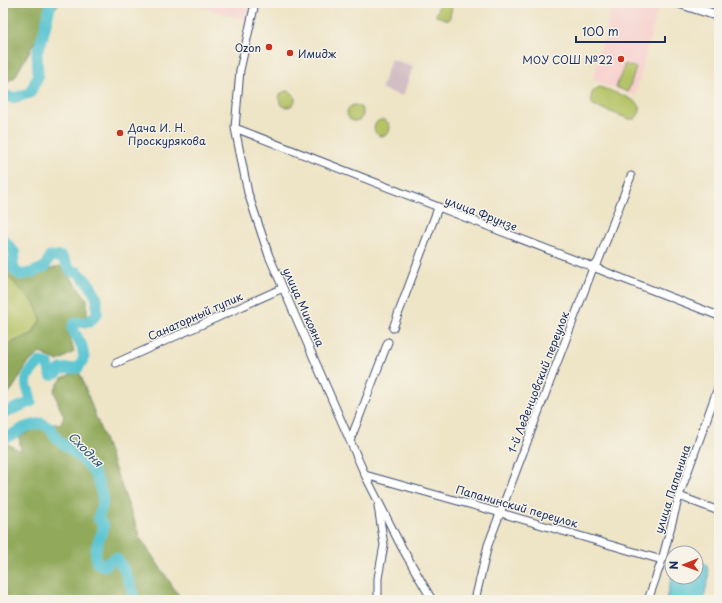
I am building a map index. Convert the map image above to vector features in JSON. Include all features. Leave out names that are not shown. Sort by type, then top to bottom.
[{"type":"main road","points":[[679,3],[719,16]]},
{"type":"street","name":"улица Микояна","points":[[255,3],[240,70],[235,128],[248,193],[269,256],[365,475],[401,546],[432,600]]},
{"type":"street","name":"улица Фрунзе","points":[[235,128],[719,316]]},
{"type":"street","name":"1-й Леденцовский переулок","points":[[475,600],[488,545],[593,268],[598,262],[631,176]]},
{"type":"street","points":[[393,328],[438,208]]},
{"type":"street","name":"Санаторный тупик","points":[[116,364],[283,288]]},
{"type":"street","points":[[350,441],[388,342]]},
{"type":"street","name":"улица Папанина","points":[[648,600],[662,560],[679,496],[719,386]]},
{"type":"street","name":"Папанинский переулок","points":[[365,475],[501,512],[662,560]]},
{"type":"street","points":[[679,496],[719,511]]},
{"type":"street","points":[[377,500],[384,545],[378,578],[378,600]]},
{"type":"shaded area","points":[[187,3],[251,3],[247,20]]},
{"type":"shaded area","name":"МОУ СОШ №22","points":[[612,3],[659,4],[635,96],[593,80]]},
{"type":"shaded area","points":[[391,59],[413,66],[403,96],[381,89]]},
{"type":"green space","points":[[3,3],[59,3],[49,17],[15,77],[3,84]]},
{"type":"green space","points":[[439,3],[453,3],[449,20],[436,16]]},
{"type":"green space","points":[[625,64],[636,68],[628,92],[616,87]]},
{"type":"green space","points":[[600,87],[629,98],[638,104],[640,110],[635,119],[629,119],[593,105],[591,99],[592,94],[597,88]]},
{"type":"green space","points":[[284,91],[290,91],[295,96],[293,105],[290,107],[284,107],[279,102],[279,96]]},
{"type":"green space","points":[[352,105],[358,105],[363,110],[361,119],[358,121],[352,121],[347,116],[347,110]]},
{"type":"green space","points":[[379,120],[385,120],[390,125],[388,134],[385,136],[379,136],[374,131],[374,125]]},
{"type":"green space","points":[[3,245],[11,267],[22,277],[60,266],[87,299],[87,318],[67,325],[74,352],[58,361],[40,353],[28,363],[13,388],[3,400],[3,349],[15,341],[32,334],[41,319],[34,303],[8,277],[3,275]]},
{"type":"green space","points":[[3,275],[8,277],[34,303],[41,319],[32,334],[15,341],[3,349]]},
{"type":"green space","points":[[79,371],[141,539],[182,600],[3,600],[3,442],[21,451],[19,437],[44,425],[60,425],[64,416],[54,390],[62,378]]},
{"type":"water","points":[[704,563],[707,565],[709,577],[703,600],[666,600],[669,585],[704,585]]},
{"type":"waterway","name":"Сходня","points":[[3,95],[13,98],[30,93],[38,76],[37,53],[51,3]]},
{"type":"waterway","name":"Сходня","points":[[3,239],[15,253],[13,262],[14,270],[21,275],[45,267],[50,256],[62,257],[71,271],[78,272],[90,285],[97,299],[97,314],[89,322],[75,323],[72,328],[82,346],[84,358],[78,368],[61,369],[57,373],[51,375],[48,364],[40,362],[30,373],[26,383],[31,402],[3,413]]},
{"type":"waterway","name":"Сходня","points":[[3,437],[8,437],[25,427],[41,423],[51,429],[57,439],[91,468],[98,481],[103,499],[98,518],[104,527],[96,549],[97,563],[105,566],[111,560],[116,558],[128,578],[134,600]]},
{"type":"place","name":"Ozon","points":[[269,47]]},
{"type":"place","name":"Имидж","points":[[290,53]]},
{"type":"place","name":"МОУ СОШ №22","points":[[621,59]]},
{"type":"place","name":"Дача И. Н. Проскурякова","points":[[120,133]]}]
